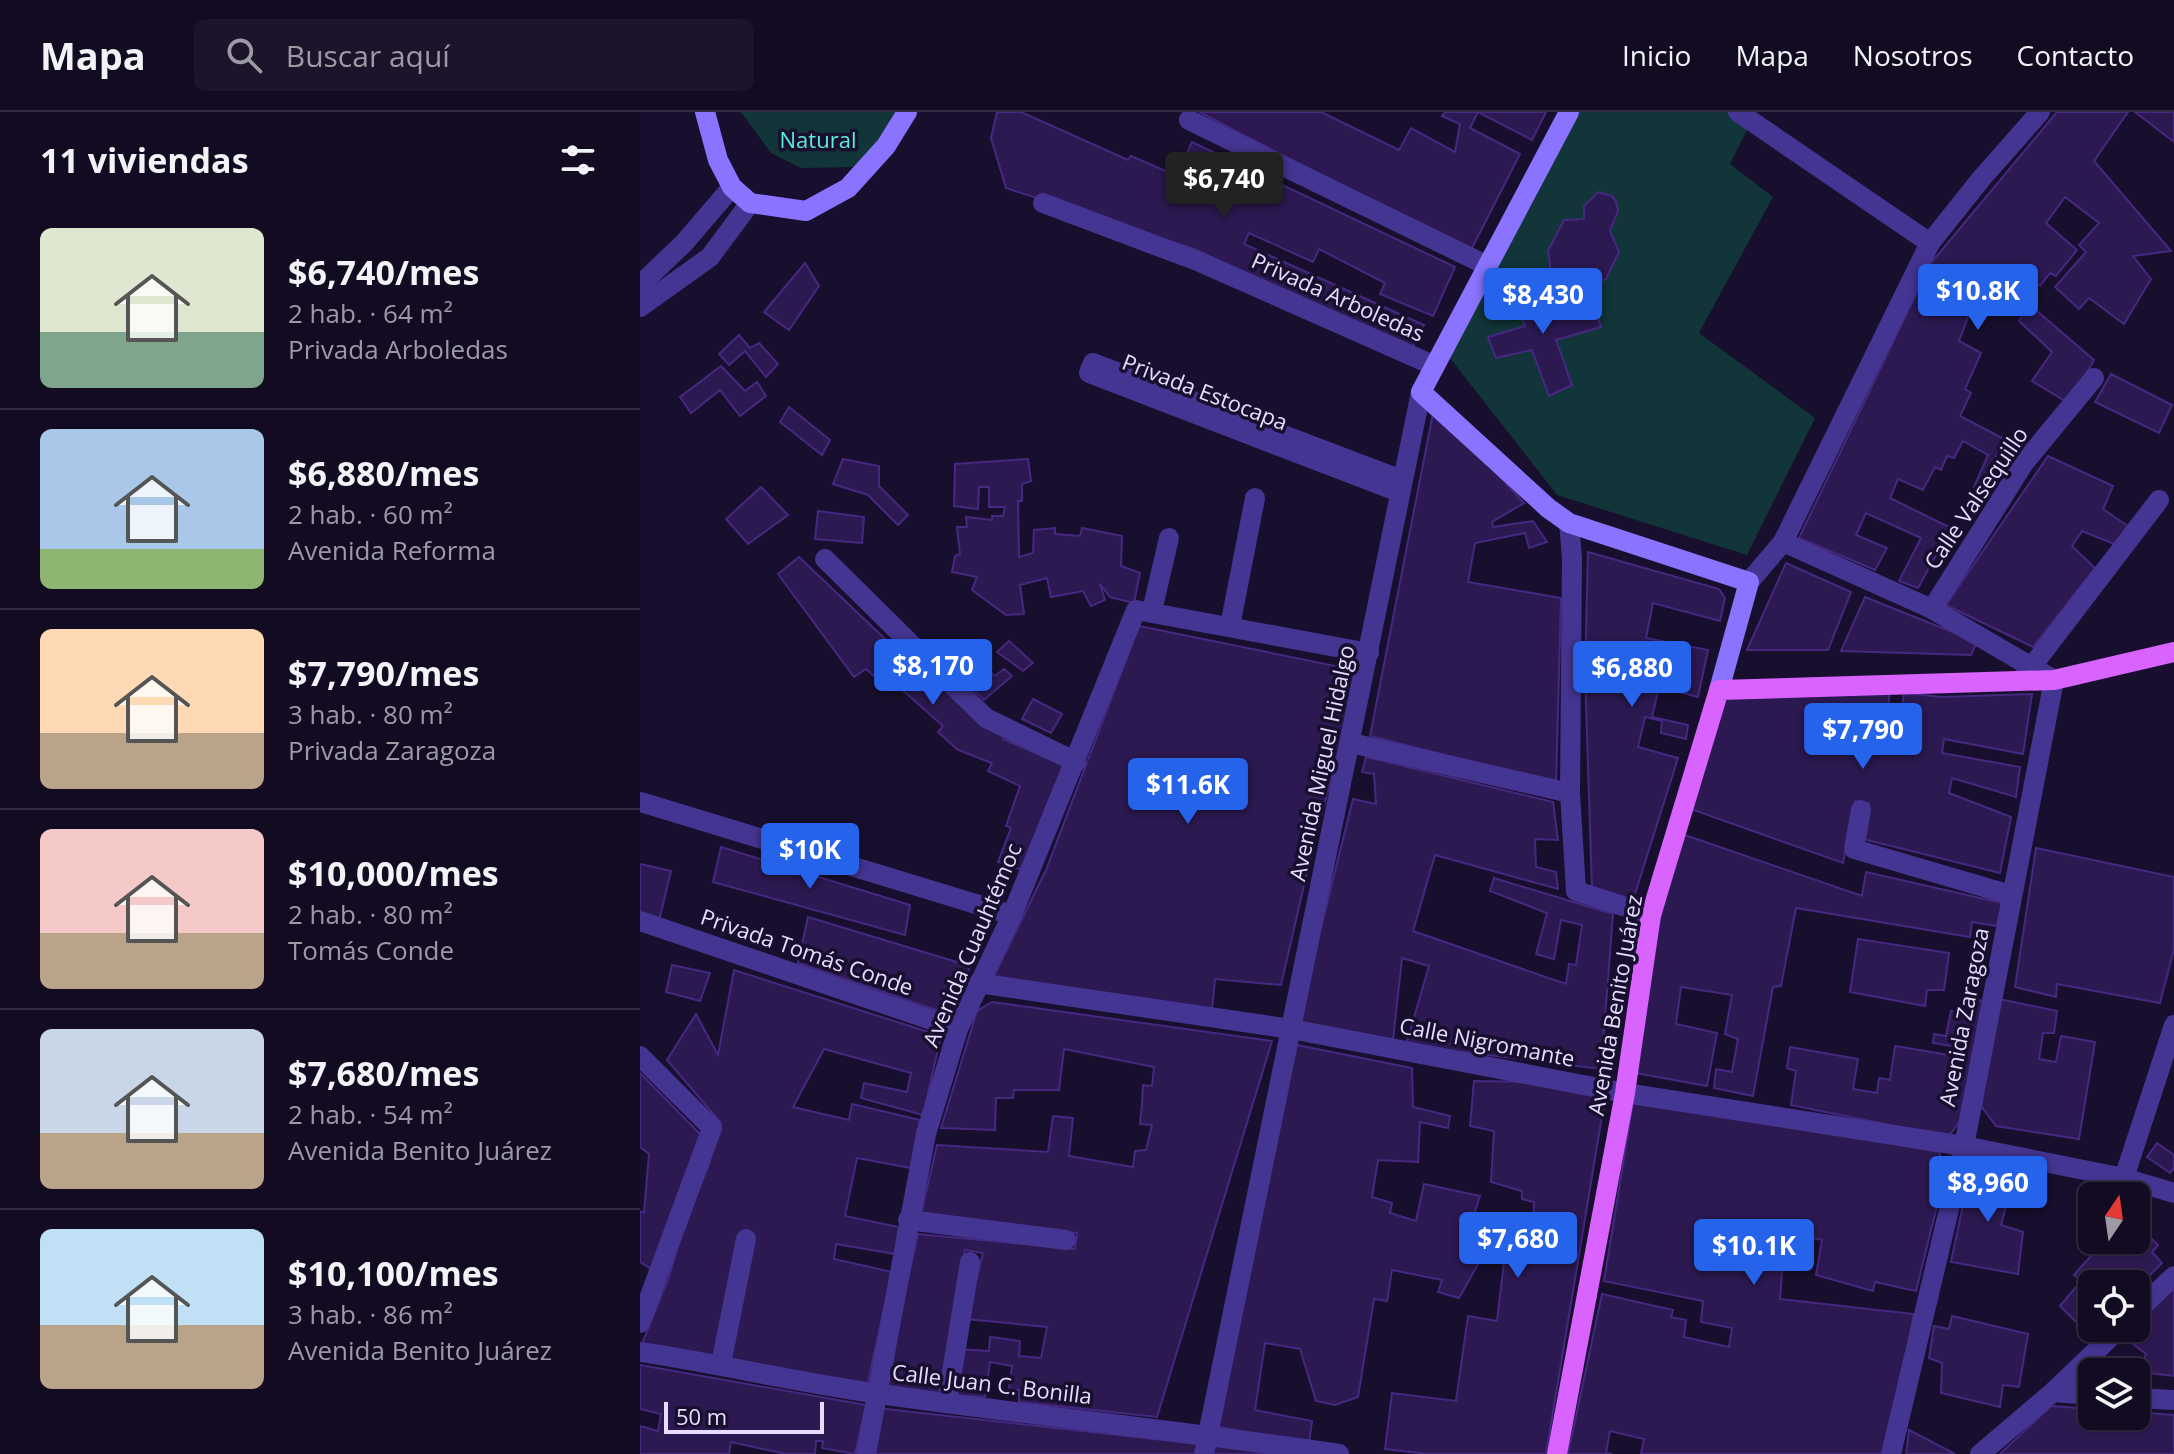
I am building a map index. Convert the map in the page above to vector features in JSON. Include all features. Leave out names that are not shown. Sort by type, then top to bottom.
[{"type":"main road","points":[[705,112],[718,160],[732,187],[750,203],[806,211],[848,188],[886,146],[907,112]]},
{"type":"main road","name":"Avenida Miguel Hidalgo","points":[[1421,392],[1569,112]]},
{"type":"main road","points":[[1421,392],[1548,508],[1569,523],[1749,582],[1719,690],[2026,674],[2054,680],[2174,652]]},
{"type":"main road","name":"Avenida Benito Juárez","points":[[1557,1454],[1625,1093],[1651,915],[1719,690]]},
{"type":"street","points":[[1738,112],[1930,243]]},
{"type":"street","points":[[1749,582],[1783,542],[1930,243],[2040,112]]},
{"type":"street","points":[[1189,120],[1488,266]]},
{"type":"street","points":[[640,285],[684,243],[732,187]]},
{"type":"street","points":[[640,307],[710,257],[750,203]]},
{"type":"street","name":"Privada Arboledas","points":[[1043,203],[1200,262],[1435,366]]},
{"type":"street","name":"Privada Estocapa","points":[[1093,363],[1401,486],[1089,373],[1093,363]]},
{"type":"street","name":"Calle Valsequillo","points":[[1932,609],[2024,463],[2094,378]]},
{"type":"street","name":"Avenida Miguel Hidalgo","points":[[1206,1444],[1421,392]]},
{"type":"street","points":[[1230,626],[1255,498]]},
{"type":"street","points":[[1783,542],[1932,609],[2026,674],[2159,500]]},
{"type":"street","points":[[1569,523],[1572,558],[1570,793],[1576,891],[1651,915]]},
{"type":"street","name":"Avenida Cuauhtémoc","points":[[866,1454],[926,1134],[958,1029],[1012,915],[1144,610],[1169,538]]},
{"type":"street","points":[[825,559],[986,718],[1076,762]]},
{"type":"street","points":[[1144,610],[1369,653]]},
{"type":"street","name":"Avenida Zaragoza","points":[[1891,1454],[1964,1146],[2054,680]]},
{"type":"street","points":[[1351,743],[1570,793]]},
{"type":"street","points":[[641,802],[1012,915]]},
{"type":"street","points":[[1861,810],[1854,849],[2011,895]]},
{"type":"street","name":"Privada Tomás Conde","points":[[640,921],[958,1029]]},
{"type":"street","name":"Calle Nigromante","points":[[978,983],[1291,1029],[1625,1093],[1964,1146],[2124,1178],[2174,1193]]},
{"type":"street","points":[[2124,1178],[2174,1025]]},
{"type":"street","points":[[640,1056],[712,1128],[640,1323]]},
{"type":"street","points":[[908,1220],[1066,1240]]},
{"type":"street","points":[[721,1364],[746,1239]]},
{"type":"street","points":[[947,1403],[970,1262]]},
{"type":"street","points":[[2150,1299],[2174,1276]]},
{"type":"street","points":[[1980,1454],[2053,1392],[2105,1342]]},
{"type":"street","name":"Calle Juan C. Bonilla","points":[[640,1352],[876,1394],[1206,1444],[1339,1454]]},
{"type":"street","points":[[2053,1392],[2078,1394]]},
{"type":"street","points":[[2150,1399],[2174,1400]]},
{"type":"green space","name":"Natural","points":[[741,112],[895,112],[877,150],[855,167],[801,168],[771,153]]},
{"type":"green space","points":[[1576,112],[1734,112],[1750,124],[1730,164],[1773,197],[1699,333],[1815,418],[1747,555],[1557,495],[1446,353]]},
{"type":"building","points":[[997,112],[1021,112],[1128,160],[1131,156],[1177,176],[1192,142],[1455,267],[1433,316],[1380,294],[1385,283],[1319,249],[1313,262],[1249,233],[1244,244],[1424,325],[1411,350],[1194,249],[1006,188],[991,138]]},
{"type":"building","points":[[1199,112],[1321,112],[1399,150],[1411,128],[1455,152],[1460,124],[1442,116],[1445,112],[1478,112],[1470,128],[1520,154],[1470,252]]},
{"type":"building","points":[[1478,112],[1546,112],[1532,140]]},
{"type":"building","points":[[2057,112],[2128,112],[2094,161],[2171,251],[2133,256],[2151,279],[2124,324],[2089,298],[2079,309],[2055,287],[2086,252],[2079,245],[2099,223],[2065,197],[2046,223],[2077,250],[2056,276],[2050,273],[2040,286],[2013,268],[1992,302],[1977,294],[1959,341],[1981,353],[1965,389],[1971,393],[1960,416],[2006,440],[1978,488],[1974,487],[1988,455],[1963,441],[1954,458],[1947,456],[1941,470],[1935,467],[1923,490],[1898,479],[1890,498],[1951,528],[1918,588],[1899,581],[1921,538],[1866,513],[1856,535],[1887,548],[1875,570],[1799,538],[1931,263]]},
{"type":"building","points":[[2135,112],[2174,112],[2174,142]]},
{"type":"building","points":[[1598,192],[1612,196],[1616,202],[1618,211],[1610,231],[1619,252],[1606,279],[1578,291],[1552,278],[1548,251],[1564,220],[1584,219],[1584,206]]},
{"type":"building","points":[[805,263],[819,286],[789,330],[764,312]]},
{"type":"building","points":[[1531,282],[1548,318],[1594,306],[1601,327],[1556,340],[1572,385],[1549,396],[1532,350],[1496,358],[1488,337],[1525,326],[1511,289]]},
{"type":"building","points":[[2029,304],[2094,360],[2070,404],[2032,381],[2052,352],[2019,321]]},
{"type":"building","points":[[739,335],[750,348],[759,343],[778,364],[766,377],[745,351],[729,365],[719,354]]},
{"type":"building","points":[[721,366],[745,391],[757,382],[766,396],[740,416],[720,390],[691,413],[680,397]]},
{"type":"building","points":[[2111,374],[2172,405],[2159,433],[2095,402]]},
{"type":"building","points":[[789,407],[830,440],[822,455],[780,422]]},
{"type":"building","points":[[1433,413],[1469,443],[1524,503],[1492,522],[1493,527],[1533,521],[1547,542],[1529,548],[1525,533],[1475,543],[1468,582],[1561,598],[1556,783],[1370,736]]},
{"type":"building","points":[[2048,456],[2113,486],[2103,509],[2128,526],[2119,546],[2082,531],[2072,546],[2095,568],[2033,647],[1946,605]]},
{"type":"building","points":[[843,459],[879,466],[879,486],[908,515],[898,525],[868,495],[833,484]]},
{"type":"building","points":[[1028,459],[1031,481],[1022,484],[1022,501],[1018,501],[1019,557],[1033,553],[1034,530],[1055,528],[1055,534],[1080,536],[1082,528],[1122,536],[1121,566],[1140,573],[1134,603],[1110,597],[1100,584],[1105,600],[1091,606],[1083,591],[1051,597],[1047,578],[1020,585],[1024,614],[1006,615],[972,590],[977,577],[952,572],[955,556],[960,554],[957,527],[967,527],[966,517],[992,520],[992,516],[1003,516],[1005,507],[989,507],[989,487],[979,487],[978,509],[954,506],[955,464]]},
{"type":"building","points":[[761,487],[788,515],[748,544],[726,519]]},
{"type":"building","points":[[818,511],[864,517],[862,543],[815,539]]},
{"type":"building","points":[[1588,552],[1719,589],[1725,598],[1720,621],[1653,603],[1646,638],[1708,650],[1698,697],[1659,687],[1652,717],[1688,725],[1686,739],[1661,733],[1662,721],[1645,717],[1638,747],[1678,758],[1633,900],[1592,889],[1585,673]]},
{"type":"building","points":[[799,557],[904,657],[959,702],[1005,732],[1003,739],[1067,767],[1022,870],[998,862],[1011,828],[1006,826],[1020,786],[988,771],[992,763],[958,750],[938,732],[943,726],[899,687],[888,689],[866,669],[854,677],[778,574]]},
{"type":"building","points":[[1786,563],[1851,592],[1828,650],[1747,650]]},
{"type":"building","points":[[1865,597],[1977,642],[1971,655],[1841,651]]},
{"type":"building","points":[[1139,626],[1355,670],[1348,718],[1314,842],[1281,985],[1215,979],[1212,1010],[993,978],[1046,870]]},
{"type":"building","points":[[1009,641],[1033,663],[1023,671],[997,652]]},
{"type":"building","points":[[982,665],[995,676],[1004,669],[1012,676],[984,700],[965,681]]},
{"type":"building","points":[[1889,691],[1888,737],[1898,739],[1904,693],[1942,697],[2032,694],[2023,754],[1944,739],[1942,753],[2020,767],[2016,797],[1952,778],[1949,793],[2011,817],[2000,873],[1863,839],[1869,803],[1855,801],[1843,863],[1685,807],[1726,696]]},
{"type":"building","points":[[1033,699],[1062,714],[1051,733],[1022,719]]},
{"type":"building","points":[[1366,757],[1553,802],[1558,840],[1535,839],[1536,867],[1556,872],[1558,889],[1435,855],[1413,931],[1566,984],[1569,964],[1576,965],[1582,925],[1561,920],[1554,959],[1536,954],[1547,913],[1490,891],[1494,878],[1613,914],[1601,1069],[1406,1045],[1429,966],[1402,958],[1393,1040],[1297,1024],[1353,799],[1376,804],[1374,774],[1362,772]]},
{"type":"building","points":[[1682,834],[1862,896],[1866,872],[2002,903],[1997,926],[1972,922],[1970,937],[1796,908],[1781,986],[1773,987],[1753,1096],[1714,1088],[1716,1069],[1732,1072],[1738,1039],[1725,1034],[1732,995],[1681,987],[1676,1024],[1717,1033],[1707,1086],[1630,1072],[1648,967]]},
{"type":"building","points":[[721,847],[910,905],[905,935],[713,882]]},
{"type":"building","points":[[2036,848],[2174,877],[2174,949],[2160,1003],[2057,984],[2056,997],[2015,987]]},
{"type":"building","points":[[640,864],[671,871],[659,921],[640,915]]},
{"type":"building","points":[[808,917],[970,966],[954,1016],[798,963]]},
{"type":"building","points":[[1858,939],[1949,953],[1944,990],[1927,990],[1925,1006],[1850,992]]},
{"type":"building","points":[[672,965],[710,973],[700,1001],[666,992]]},
{"type":"building","points":[[734,970],[941,1036],[923,1115],[861,1098],[864,1083],[907,1092],[911,1073],[824,1049],[793,1107],[849,1120],[852,1104],[920,1120],[911,1168],[857,1158],[845,1216],[899,1227],[895,1254],[836,1244],[834,1259],[892,1272],[867,1387],[642,1344],[669,1277],[686,1217],[708,1167],[721,1123],[667,1060],[696,1014],[718,1055]]},
{"type":"building","points":[[1972,999],[1983,1001],[1964,1116],[1948,1137],[1791,1105],[1796,1071],[1787,1068],[1790,1047],[1858,1059],[1853,1089],[1877,1093],[1879,1078],[1890,1080],[1895,1046],[1961,1057],[1962,1048],[1933,1043],[1934,1034],[1946,1036],[1951,1011],[1969,1014]]},
{"type":"building","points":[[1999,999],[2057,1011],[2054,1033],[2043,1033],[2039,1059],[2056,1062],[2061,1036],[2095,1042],[2079,1139],[1996,1126],[1981,1106]]},
{"type":"building","points":[[992,1002],[1272,1041],[1157,1417],[1019,1402],[1019,1390],[1009,1389],[1012,1366],[990,1362],[985,1397],[951,1395],[958,1349],[989,1351],[990,1337],[1020,1341],[1019,1356],[1041,1358],[1047,1327],[967,1319],[983,1253],[965,1250],[940,1394],[883,1389],[918,1234],[1075,1249],[1077,1233],[920,1218],[937,1145],[1048,1152],[1053,1116],[1073,1118],[1069,1156],[1133,1167],[1135,1151],[1146,1150],[1152,1125],[1140,1124],[1143,1085],[1152,1086],[1154,1067],[1064,1049],[1059,1090],[1014,1090],[1013,1098],[996,1098],[995,1130],[941,1128],[977,1011]]},
{"type":"building","points":[[1292,1044],[1412,1068],[1413,1107],[1450,1116],[1448,1128],[1420,1122],[1418,1162],[1378,1160],[1372,1197],[1392,1203],[1390,1213],[1416,1221],[1424,1184],[1480,1196],[1462,1251],[1481,1259],[1459,1298],[1438,1292],[1442,1280],[1392,1270],[1387,1301],[1374,1299],[1358,1397],[1335,1405],[1316,1401],[1300,1349],[1265,1343],[1255,1410],[1312,1421],[1309,1443],[1219,1427]]},
{"type":"building","points":[[640,1073],[701,1135],[653,1270],[640,1262],[640,1211],[644,1213],[649,1154],[640,1147]]},
{"type":"building","points":[[1474,1081],[1541,1082],[1606,1092],[1546,1454],[1429,1454],[1385,1449],[1392,1393],[1456,1401],[1468,1316],[1497,1321],[1504,1262],[1511,1264],[1516,1241],[1532,1245],[1534,1202],[1522,1199],[1522,1191],[1491,1182],[1494,1131],[1470,1126]]},
{"type":"building","points":[[1634,1097],[1939,1152],[1946,1169],[1916,1291],[1875,1282],[1873,1291],[1816,1275],[1822,1240],[1785,1232],[1780,1299],[1914,1314],[1886,1454],[1641,1454],[1644,1439],[1610,1431],[1606,1453],[1612,1454],[1568,1454],[1602,1294],[1673,1310],[1671,1317],[1686,1320],[1684,1337],[1729,1347],[1732,1328],[1701,1322],[1703,1301],[1604,1281]]},
{"type":"building","points":[[2157,1143],[2174,1155],[2174,1168],[2170,1173],[2147,1157]]},
{"type":"building","points":[[1985,1166],[2015,1171],[2001,1225],[2023,1232],[2018,1274],[1951,1262],[1969,1176]]},
{"type":"building","points":[[2150,1237],[2158,1245],[2152,1252],[2162,1263],[2150,1275],[2150,1270],[2078,1270],[2093,1254],[2150,1254]]},
{"type":"building","points":[[2174,1284],[2174,1376],[2150,1373],[2150,1358],[2144,1358],[2146,1354],[2130,1342],[2150,1342],[2150,1312]]},
{"type":"building","points":[[2078,1285],[2078,1324],[2060,1306]]},
{"type":"building","points":[[1952,1316],[2028,1334],[2019,1387],[2003,1385],[2000,1407],[1941,1393],[1942,1363],[1929,1358],[1934,1326],[1949,1329]]},
{"type":"building","points":[[640,1365],[866,1405],[855,1454],[822,1448],[823,1441],[816,1441],[815,1454],[786,1454],[731,1442],[729,1454],[640,1454],[640,1426],[658,1431],[661,1414],[640,1409]]},
{"type":"building","points":[[2051,1406],[2078,1408],[2078,1430],[2150,1430],[2150,1413],[2174,1415],[2174,1454],[2000,1454]]},
{"type":"building","points":[[877,1408],[1198,1444],[1197,1454],[869,1454]]},
{"type":"building","points":[[1909,1430],[1955,1454],[1906,1454]]},
{"type":"building","points":[[1210,1442],[1303,1454],[1208,1454]]}]
